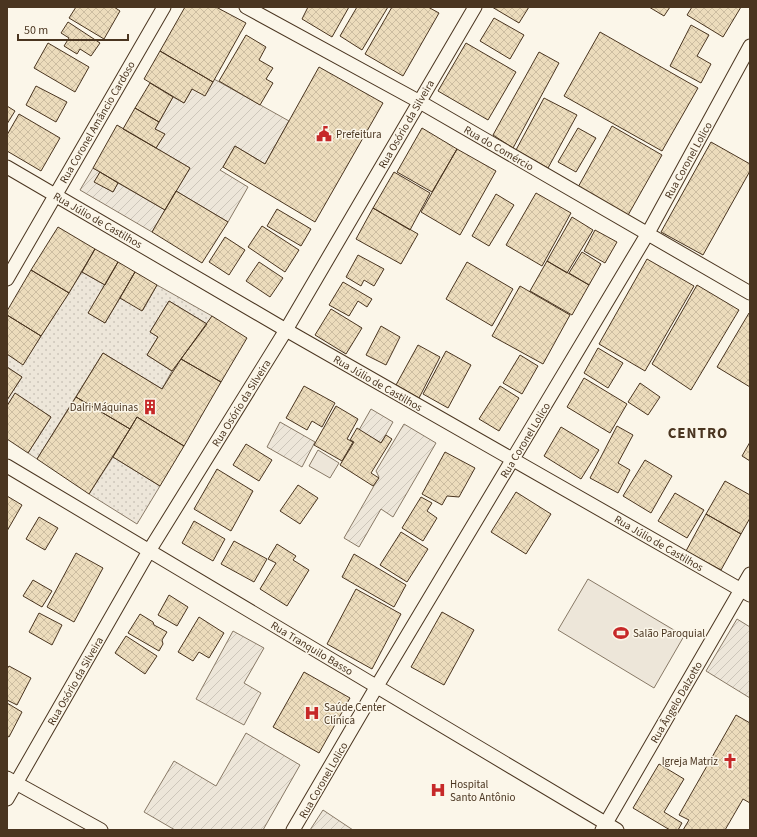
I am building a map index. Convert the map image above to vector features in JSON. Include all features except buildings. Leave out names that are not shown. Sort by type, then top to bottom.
[{"type":"street","name":"Rua Coronel Amâncio Cardoso","points":[[7,279],[164,7]]},
{"type":"street","name":"Rua do Comércio","points":[[246,7],[420,102],[750,293]]},
{"type":"street","name":"Rua Osório da Silveira","points":[[7,799],[12,781],[149,551],[286,330],[475,7]]},
{"type":"street","name":"Rua Coronel Lolico","points":[[293,830],[377,686],[648,233],[750,46]]},
{"type":"street","name":"Rua Júlio de Castilhos","points":[[7,167],[286,330],[745,593]]},
{"type":"street","name":"Rua Tranquilo Basso","points":[[7,466],[377,686],[609,828]]},
{"type":"street","name":"Rua Ângelo Dalzotto","points":[[609,828],[745,593],[750,574]]},
{"type":"street","points":[[12,781],[101,830]]},
{"type":"shaded area","points":[[214,79],[289,121],[265,164],[235,146],[220,170],[248,187],[228,222],[176,191],[190,168],[156,148],[164,134],[155,129],[173,97],[184,103],[192,89]]},
{"type":"shaded area","points":[[93,168],[100,172],[95,182],[113,192],[118,183],[165,210],[152,232],[80,190]]},
{"type":"shaded area","points":[[82,272],[105,285],[89,313],[105,323],[120,298],[143,310],[157,285],[212,316],[207,324],[169,301],[150,332],[158,337],[147,355],[172,371],[162,389],[103,353],[37,459],[28,453],[51,417],[15,394],[7,406],[7,400],[22,377],[7,367],[7,354],[23,364]]},
{"type":"shaded area","points":[[371,409],[393,422],[381,443],[359,430]]},
{"type":"shaded area","points":[[280,422],[315,442],[302,467],[267,447]]},
{"type":"shaded area","points":[[404,424],[436,443],[393,517],[381,509],[359,547],[344,538],[379,477],[376,471]]},
{"type":"shaded area","points":[[318,450],[339,463],[330,478],[309,466]]},
{"type":"shaded area","points":[[113,457],[160,486],[137,524],[89,494]]},
{"type":"shaded area","name":"Salão Paroquial","points":[[588,579],[684,636],[654,688],[558,630]]},
{"type":"shaded area","points":[[737,619],[750,627],[750,698],[706,671]]},
{"type":"shaded area","points":[[233,631],[264,648],[244,683],[261,693],[244,725],[196,699]]},
{"type":"shaded area","points":[[246,733],[300,765],[263,830],[175,830],[144,812],[174,761],[216,786]]},
{"type":"shaded area","points":[[323,810],[353,830],[310,830]]},
{"type":"place","name":"Prefeitura","points":[[324,134]]},
{"type":"place","name":"Dalri Máquinas","points":[[150,407]]},
{"type":"place","name":"Salão Paroquial","points":[[621,633]]},
{"type":"place","name":"Saúde Center Clínica","points":[[312,713]]},
{"type":"place","name":"Igreja Matriz","points":[[730,761]]},
{"type":"place","name":"Hospital Santo Antônio","points":[[438,790]]},
{"type":"district","name":"CENTRO","points":[[698,433]]}]
